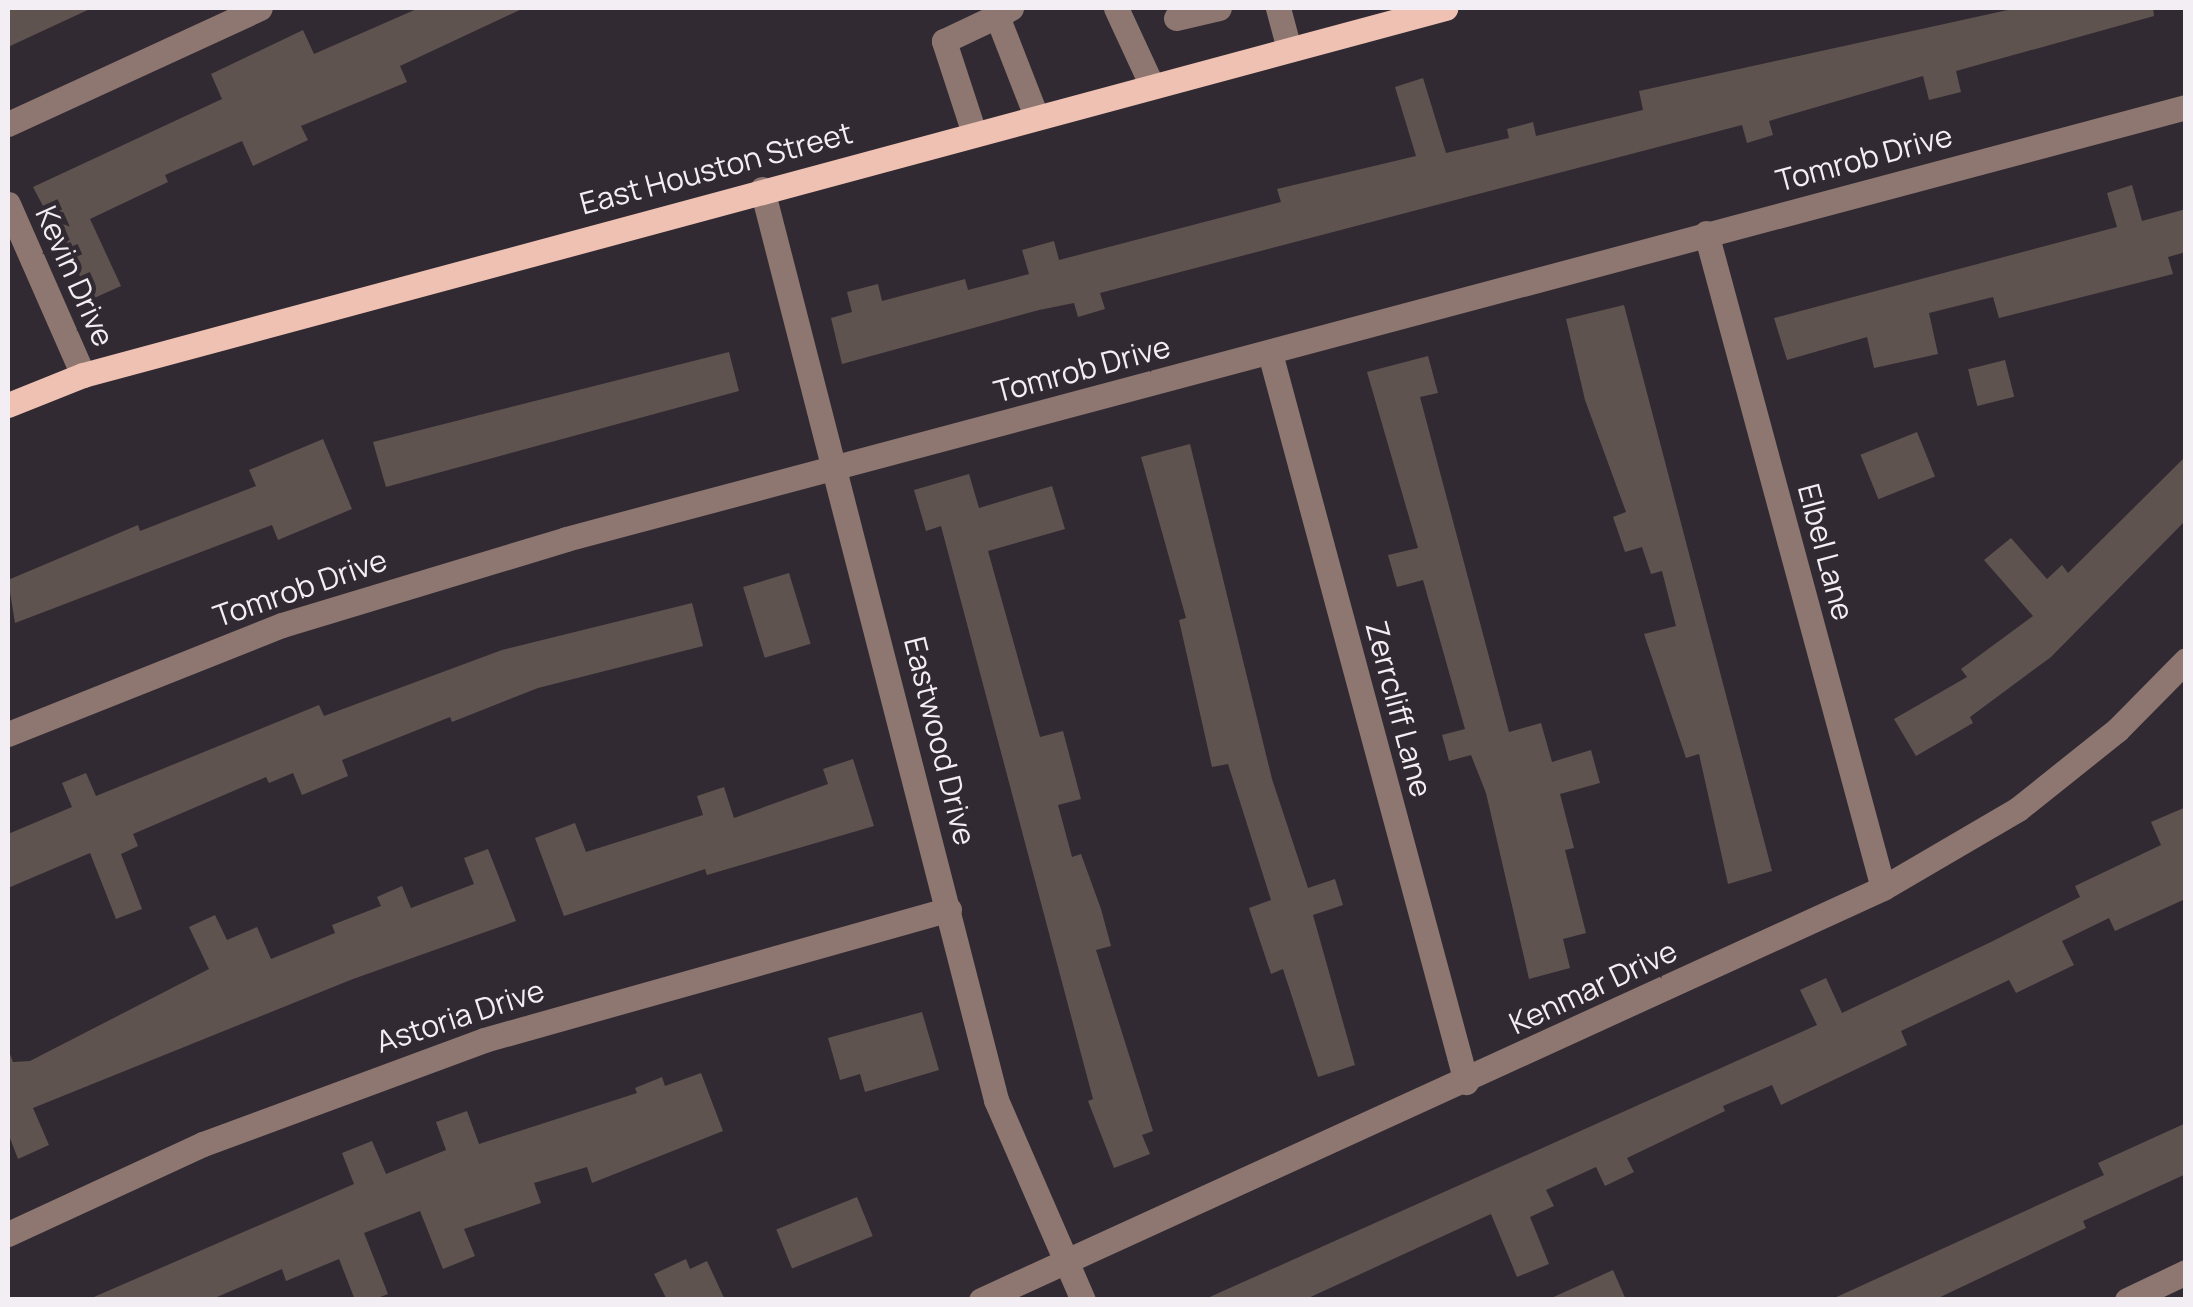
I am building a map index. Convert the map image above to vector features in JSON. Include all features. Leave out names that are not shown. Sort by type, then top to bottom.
[{"type":"main road","name":"East Houston Street","points":[[8,405],[84,375],[762,188],[1445,8]]},
{"type":"street","points":[[8,124],[260,8]]},
{"type":"street","points":[[1116,8],[1152,86]]},
{"type":"street","points":[[1176,18],[1219,8]]},
{"type":"street","points":[[1278,8],[1289,49]]},
{"type":"street","points":[[974,133],[944,41],[1004,12],[1036,116]]},
{"type":"street","name":"Tomrob Drive","points":[[8,734],[299,619],[837,468],[2186,107]]},
{"type":"street","name":"Eastwood Drive","points":[[762,188],[837,468],[996,1100],[1083,1300]]},
{"type":"street","name":"Kevin Drive","points":[[8,204],[84,375]]},
{"type":"street","name":"Elbel Lane","points":[[1706,233],[1882,888]]},
{"type":"street","name":"Zerrcliff Lane","points":[[1270,353],[1466,1082]]},
{"type":"street","name":"Kenmar Drive","points":[[982,1300],[1466,1082],[1882,888],[2018,809],[2116,730],[2186,660]]},
{"type":"street","name":"Astoria Drive","points":[[8,1234],[202,1144],[395,1071],[750,961],[949,909]]},
{"type":"street","points":[[2126,1300],[2186,1272]]},
{"type":"building","points":[[8,8],[92,8],[8,47]]},
{"type":"building","points":[[419,8],[524,8],[400,66],[407,82],[301,126],[308,140],[253,166],[242,141],[165,175],[168,182],[90,219],[121,286],[92,299],[33,187],[222,99],[211,74],[303,30],[314,54]]},
{"type":"building","points":[[2017,8],[2153,8],[2154,16],[1956,71],[1961,92],[1929,100],[1923,76],[1769,121],[1773,135],[1747,143],[1742,125],[1100,293],[1105,309],[1078,317],[1074,303],[842,364],[831,318],[852,312],[847,292],[878,284],[882,301],[965,279],[968,290],[1029,274],[1022,250],[1054,241],[1059,260],[1281,202],[1277,189],[1416,156],[1395,87],[1423,78],[1446,153],[1509,138],[1507,129],[1533,122],[1536,136],[1643,110],[1639,91]]},
{"type":"building","points":[[2132,185],[2142,221],[2186,209],[2186,252],[2168,257],[2173,274],[1999,318],[1993,297],[1929,313],[1938,354],[1874,368],[1867,337],[1787,360],[1774,318],[2117,227],[2107,193]]},
{"type":"building","points":[[1624,305],[1772,871],[1728,884],[1699,754],[1686,758],[1644,634],[1676,626],[1662,571],[1651,574],[1642,547],[1625,552],[1613,517],[1626,512],[1585,400],[1566,319]]},
{"type":"building","points":[[729,352],[739,391],[386,487],[373,442]]},
{"type":"building","points":[[1428,356],[1438,393],[1420,397],[1509,732],[1541,723],[1552,762],[1591,750],[1600,783],[1560,794],[1574,848],[1565,850],[1586,933],[1563,939],[1570,968],[1529,979],[1486,793],[1471,755],[1449,761],[1442,735],[1465,729],[1423,580],[1397,587],[1388,555],[1418,548],[1367,372]]},
{"type":"building","points":[[2005,360],[2014,397],[1977,406],[1968,369]]},
{"type":"building","points":[[1917,432],[1935,477],[1878,499],[1860,455]]},
{"type":"building","points":[[323,439],[352,509],[278,540],[272,525],[15,623],[8,580],[138,525],[140,531],[256,486],[249,470]]},
{"type":"building","points":[[1190,444],[1272,779],[1308,888],[1335,879],[1343,905],[1313,915],[1355,1065],[1318,1077],[1283,969],[1271,974],[1249,908],[1271,900],[1228,764],[1212,767],[1179,620],[1186,618],[1141,457]]},
{"type":"building","points":[[2186,456],[2186,520],[2051,657],[1970,717],[1973,723],[1916,756],[1894,719],[1967,677],[1961,669],[2033,616],[1984,560],[2011,538],[2047,579],[2062,565],[2068,573]]},
{"type":"building","points":[[969,474],[979,508],[1052,486],[1065,529],[988,551],[1040,737],[1063,731],[1081,799],[1058,805],[1072,857],[1081,854],[1101,909],[1111,946],[1096,950],[1153,1131],[1142,1135],[1150,1154],[1114,1168],[1088,1101],[1093,1099],[941,526],[926,531],[914,490]]},
{"type":"building","points":[[789,573],[811,644],[765,658],[743,587]]},
{"type":"building","points":[[692,603],[703,646],[538,688],[452,722],[450,717],[342,760],[348,776],[302,795],[293,773],[269,783],[266,777],[133,834],[138,846],[121,854],[142,909],[116,919],[90,853],[8,888],[8,834],[72,807],[62,783],[86,773],[96,796],[319,705],[324,716],[502,650]]},
{"type":"building","points":[[853,759],[874,826],[707,875],[705,869],[564,916],[535,838],[575,823],[586,852],[703,815],[697,796],[724,787],[734,818],[828,784],[823,769]]},
{"type":"building","points":[[2186,807],[2186,904],[2183,900],[2115,931],[2109,918],[2062,941],[2074,965],[2016,993],[2009,980],[1901,1031],[1907,1045],[1781,1105],[1772,1085],[1723,1106],[1725,1111],[1627,1158],[1634,1172],[1605,1186],[1596,1167],[1546,1190],[1554,1206],[1530,1217],[1549,1264],[1517,1277],[1491,1214],[1304,1300],[1203,1300],[1817,1025],[1800,990],[1826,978],[1842,1013],[1991,942],[2080,897],[2075,886],[2161,845],[2151,822]]},
{"type":"building","points":[[488,849],[516,921],[353,979],[33,1108],[49,1145],[18,1159],[8,1133],[8,1049],[13,1062],[30,1061],[209,969],[189,927],[215,915],[227,940],[257,927],[271,959],[335,933],[332,925],[381,906],[377,897],[402,886],[411,908],[474,884],[464,858]]},
{"type":"building","points":[[922,1012],[939,1070],[865,1092],[860,1074],[840,1080],[828,1038]]},
{"type":"building","points":[[701,1073],[723,1131],[592,1183],[587,1167],[534,1183],[541,1203],[464,1229],[475,1256],[443,1269],[420,1211],[364,1233],[388,1294],[372,1300],[355,1300],[339,1259],[286,1281],[282,1269],[210,1300],[87,1300],[354,1184],[342,1153],[372,1141],[386,1174],[446,1150],[436,1122],[467,1111],[479,1144],[637,1093],[635,1088],[662,1077],[665,1086]]},
{"type":"building","points":[[2186,1123],[2186,1174],[2083,1221],[2086,1228],[1934,1300],[1830,1300],[2104,1175],[2098,1163]]},
{"type":"building","points":[[857,1197],[873,1236],[792,1269],[776,1230]]},
{"type":"building","points":[[686,1259],[690,1269],[707,1261],[725,1300],[667,1300],[654,1274]]},
{"type":"building","points":[[1613,1270],[1626,1300],[1547,1300]]}]
